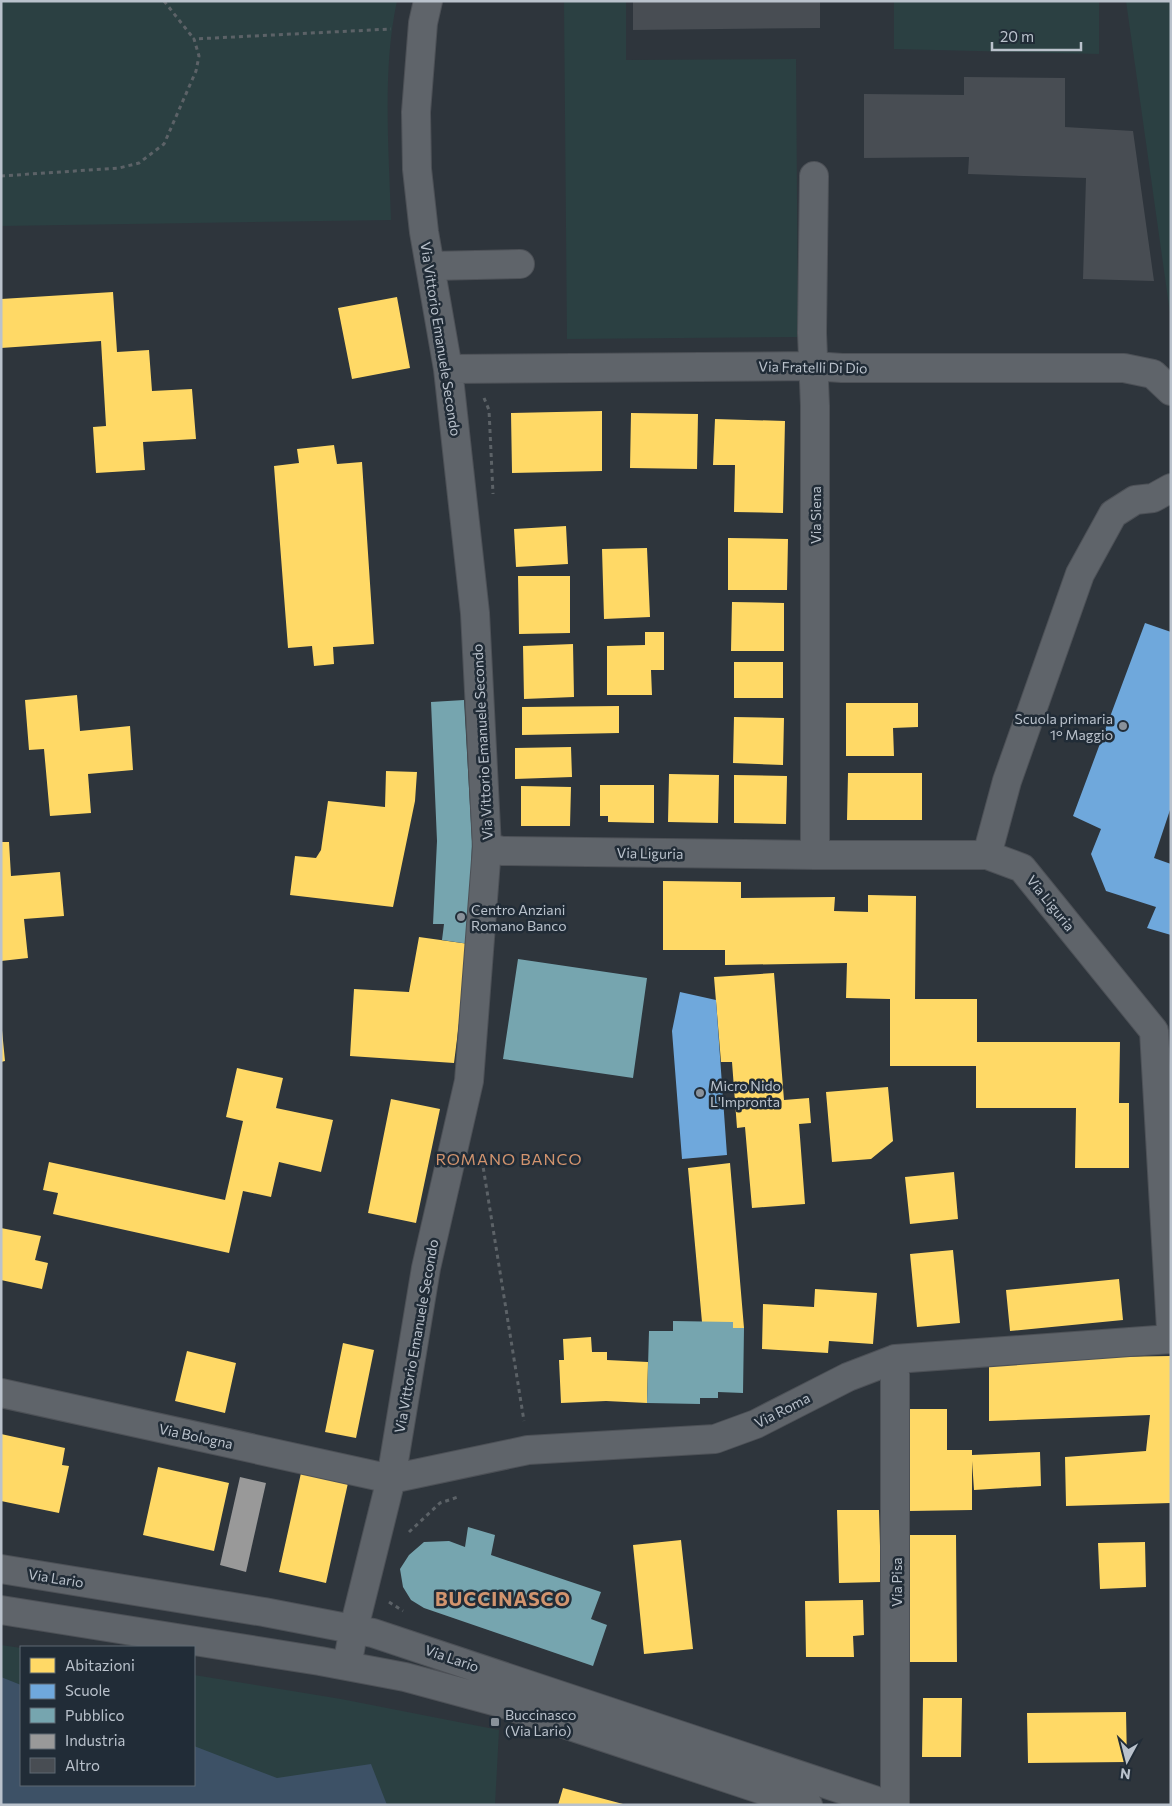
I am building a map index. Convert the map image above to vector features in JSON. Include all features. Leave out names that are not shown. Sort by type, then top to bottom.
[{"type":"street","name":"Via Vittorio Emanuele Secondo","points":[[347,1666],[354,1628],[391,1479],[426,1268],[468,1081],[486,884],[487,847],[475,612],[448,369],[424,232],[417,169],[416,112],[423,23],[428,1]]},
{"type":"street","name":"Via Siena","points":[[814,176],[815,855]]},
{"type":"street","points":[[431,266],[520,264]]},
{"type":"street","name":"Via Fratelli Di Dio","points":[[448,369],[813,366],[842,368],[1124,368],[1153,374],[1171,391]]},
{"type":"street","points":[[987,854],[1007,781],[1080,574],[1113,514],[1135,500],[1153,498],[1171,488]]},
{"type":"street","name":"Via Liguria","points":[[487,847],[502,851],[815,855],[987,854],[1022,868],[1154,1031],[1171,1329]]},
{"type":"street","name":"Via Roma","points":[[391,1479],[528,1450],[715,1439],[756,1424],[848,1377],[895,1359],[1171,1339]]},
{"type":"street","name":"Via Pisa","points":[[895,1359],[895,1805]]},
{"type":"street","name":"Via Bologna","points":[[1,1393],[391,1479]]},
{"type":"street","name":"Via Lario","points":[[1,1569],[354,1628],[413,1645],[889,1805]]},
{"type":"street","name":"Via Lario","points":[[1,1610],[405,1677],[501,1703],[754,1796],[808,1805]]},
{"type":"path","points":[[1,176],[119,168],[139,163],[164,144],[196,71],[199,56],[194,39],[164,1]]},
{"type":"path","points":[[194,39],[391,29]]},
{"type":"path","points":[[482,1157],[528,1450]]},
{"type":"path","points":[[408,1533],[440,1502],[467,1494]]},
{"type":"path","points":[[389,1594],[389,1602],[405,1612]]},
{"type":"green space","points":[[1,1],[397,1],[389,54],[388,82],[391,220],[1,226]]},
{"type":"green space","points":[[564,1],[626,1],[626,60],[796,59],[798,337],[567,339]]},
{"type":"green space","points":[[894,1],[1099,1],[1099,54],[894,49]]},
{"type":"green space","points":[[1126,1],[1171,1],[1171,320]]},
{"type":"green space","points":[[1,1645],[20,1648],[20,1786],[195,1786],[195,1675],[341,1699],[499,1730],[495,1805],[1,1805]]},
{"type":"water","points":[[1,1677],[20,1685],[20,1786],[195,1786],[195,1746],[277,1778],[371,1764],[387,1805],[1,1805]]},
{"type":"building: Abitazioni","points":[[113,292],[117,352],[149,350],[152,391],[192,389],[196,439],[143,442],[145,470],[96,473],[93,427],[106,426],[101,341],[1,348],[1,299]]},
{"type":"building: Abitazioni","points":[[397,297],[410,368],[352,379],[338,308]]},
{"type":"building: Abitazioni","points":[[602,411],[602,471],[512,473],[511,413]]},
{"type":"building: Abitazioni","points":[[631,413],[698,414],[697,469],[630,468]]},
{"type":"building: Abitazioni","points":[[715,419],[785,421],[783,513],[734,512],[735,465],[713,465]]},
{"type":"building: Abitazioni","points":[[334,445],[337,464],[362,462],[374,644],[333,647],[334,664],[314,666],[312,646],[288,648],[274,466],[299,463],[297,449]]},
{"type":"building: Abitazioni","points":[[566,526],[568,564],[516,567],[514,529]]},
{"type":"building: Abitazioni","points":[[728,538],[788,539],[787,590],[728,590]]},
{"type":"building: Abitazioni","points":[[647,548],[650,617],[604,619],[602,549]]},
{"type":"building: Abitazioni","points":[[518,576],[570,576],[570,633],[519,634]]},
{"type":"building: Abitazioni","points":[[732,602],[784,603],[784,651],[731,651]]},
{"type":"building: Abitazioni","points":[[645,632],[664,632],[664,670],[651,670],[652,695],[607,695],[607,646],[645,645]]},
{"type":"building: Abitazioni","points":[[573,644],[574,697],[524,699],[523,646]]},
{"type":"building: Abitazioni","points":[[734,662],[783,662],[783,698],[734,698]]},
{"type":"building: Abitazioni","points":[[77,695],[80,731],[130,726],[133,770],[88,774],[91,813],[50,816],[44,749],[29,750],[25,700]]},
{"type":"building: Abitazioni","points":[[846,703],[918,703],[918,727],[893,728],[894,756],[846,756]]},
{"type":"building: Abitazioni","points":[[619,706],[619,733],[522,735],[522,707]]},
{"type":"building: Abitazioni","points":[[734,717],[784,718],[783,765],[733,763]]},
{"type":"building: Abitazioni","points":[[571,747],[572,777],[515,779],[515,748]]},
{"type":"building: Abitazioni","points":[[386,771],[417,772],[415,801],[393,907],[290,895],[295,856],[316,858],[321,850],[328,801],[385,807]]},
{"type":"building: Abitazioni","points":[[848,773],[922,773],[922,820],[847,820]]},
{"type":"building: Abitazioni","points":[[669,774],[719,775],[718,823],[668,822]]},
{"type":"building: Abitazioni","points":[[734,775],[787,776],[786,824],[734,823]]},
{"type":"building: Abitazioni","points":[[600,785],[654,785],[654,823],[608,822],[608,816],[600,816]]},
{"type":"building: Abitazioni","points":[[521,786],[571,787],[570,826],[521,826]]},
{"type":"building: Abitazioni","points":[[1,842],[9,842],[11,876],[60,872],[64,916],[24,919],[28,958],[1,961]]},
{"type":"building: Abitazioni","points":[[663,881],[741,882],[741,898],[835,897],[834,911],[868,912],[868,895],[916,896],[915,999],[977,999],[977,1042],[1120,1042],[1119,1103],[1129,1103],[1129,1168],[1075,1168],[1076,1108],[976,1108],[976,1066],[890,1066],[890,999],[846,998],[847,963],[725,965],[725,950],[663,950]]},
{"type":"building: Abitazioni","points":[[419,937],[469,944],[454,1063],[350,1056],[354,989],[409,992]]},
{"type":"building: Abitazioni","points":[[774,973],[784,1100],[809,1098],[811,1123],[799,1124],[805,1204],[752,1208],[745,1127],[737,1128],[732,1062],[721,1062],[714,977]]},
{"type":"building: Abitazioni","points":[[1,1020],[5,1061],[1,1062]]},
{"type":"building: Abitazioni","points":[[237,1068],[283,1078],[276,1108],[333,1120],[321,1172],[279,1162],[271,1197],[243,1191],[229,1253],[53,1214],[58,1193],[43,1190],[49,1162],[225,1200],[243,1121],[226,1117]]},
{"type":"building: Abitazioni","points":[[888,1087],[893,1141],[871,1159],[832,1162],[826,1092]]},
{"type":"building: Abitazioni","points":[[391,1099],[440,1109],[416,1223],[368,1213]]},
{"type":"building: Abitazioni","points":[[730,1163],[744,1328],[733,1328],[733,1322],[702,1322],[688,1168]]},
{"type":"building: Abitazioni","points":[[954,1172],[958,1219],[910,1224],[905,1177]]},
{"type":"building: Abitazioni","points":[[1,1228],[41,1236],[35,1260],[48,1263],[42,1289],[1,1280]]},
{"type":"building: Abitazioni","points":[[953,1250],[960,1323],[917,1327],[910,1254]]},
{"type":"building: Abitazioni","points":[[1119,1279],[1123,1320],[1010,1331],[1006,1290]]},
{"type":"building: Abitazioni","points":[[815,1289],[877,1293],[873,1344],[829,1341],[828,1353],[762,1349],[763,1304],[814,1307]]},
{"type":"building: Abitazioni","points":[[591,1337],[592,1352],[607,1352],[607,1360],[648,1362],[647,1403],[606,1401],[561,1403],[559,1360],[564,1360],[563,1339]]},
{"type":"building: Abitazioni","points":[[343,1343],[374,1350],[356,1438],[325,1432]]},
{"type":"building: Abitazioni","points":[[187,1351],[236,1363],[225,1413],[175,1401]]},
{"type":"building: Abitazioni","points":[[1171,1356],[1171,1503],[1066,1506],[1065,1457],[1146,1451],[1150,1415],[989,1421],[989,1359]]},
{"type":"building: Abitazioni","points":[[908,1409],[947,1409],[947,1450],[972,1450],[972,1455],[1040,1452],[1041,1486],[974,1490],[972,1461],[972,1510],[909,1511]]},
{"type":"building: Abitazioni","points":[[1,1434],[65,1448],[62,1465],[69,1466],[59,1513],[1,1501]]},
{"type":"building: Abitazioni","points":[[158,1467],[229,1483],[214,1551],[143,1535]]},
{"type":"building: Abitazioni","points":[[301,1473],[348,1483],[326,1583],[279,1572]]},
{"type":"building: Abitazioni","points":[[837,1510],[879,1510],[881,1582],[839,1583]]},
{"type":"building: Abitazioni","points":[[909,1535],[956,1535],[957,1662],[910,1662]]},
{"type":"building: Abitazioni","points":[[681,1540],[693,1649],[644,1654],[633,1545]]},
{"type":"building: Abitazioni","points":[[1145,1542],[1146,1587],[1100,1589],[1098,1543]]},
{"type":"building: Abitazioni","points":[[863,1600],[864,1635],[853,1636],[854,1657],[806,1657],[805,1601]]},
{"type":"building: Abitazioni","points":[[923,1698],[962,1698],[961,1757],[922,1757]]},
{"type":"building: Abitazioni","points":[[1126,1712],[1127,1762],[1028,1763],[1027,1713]]},
{"type":"building: Abitazioni","points":[[563,1788],[623,1804],[623,1805],[558,1805]]},
{"type":"building: Scuole","points":[[1145,623],[1171,632],[1171,807],[1154,858],[1171,864],[1171,935],[1147,928],[1156,907],[1106,891],[1091,854],[1101,829],[1073,816]]},
{"type":"building: Scuole","name":"Micro Nido L'Impronta","points":[[680,992],[716,1000],[727,1155],[682,1159],[672,1031]]},
{"type":"building: Pubblico","points":[[464,700],[472,841],[469,944],[442,940],[444,924],[433,924],[437,841],[431,702]]},
{"type":"building: Pubblico","points":[[518,959],[647,978],[633,1078],[503,1059]]},
{"type":"building: Pubblico","points":[[673,1321],[733,1322],[733,1328],[744,1328],[743,1393],[718,1392],[718,1398],[700,1398],[700,1404],[647,1403],[649,1331],[673,1331]]},
{"type":"building: Pubblico","points":[[468,1527],[495,1535],[491,1555],[601,1592],[591,1619],[607,1625],[593,1666],[424,1608],[411,1600],[403,1587],[400,1569],[409,1555],[424,1542],[449,1541],[465,1547]]},
{"type":"building: Industria","points":[[240,1477],[266,1483],[246,1572],[220,1565]]},
{"type":"building: Altro","points":[[633,1],[820,1],[820,28],[633,30]]},
{"type":"building: Altro","points":[[964,77],[1065,78],[1065,127],[1133,131],[1154,281],[1083,279],[1086,178],[968,174],[969,157],[864,158],[864,94],[964,95]]},
{"type":"place","name":"Scuola primaria 1° Maggio","points":[[1123,726]]},
{"type":"place","name":"Centro Anziani Romano Banco","points":[[461,917]]},
{"type":"place","name":"Micro Nido L'Impronta","points":[[700,1093]]},
{"type":"place","name":"Buccinasco (Via Lario)","points":[[495,1722]]},
{"type":"district","name":"ROMANO BANCO","points":[[509,1158]]},
{"type":"district","name":"BUCCINASCO","points":[[503,1598]]}]
